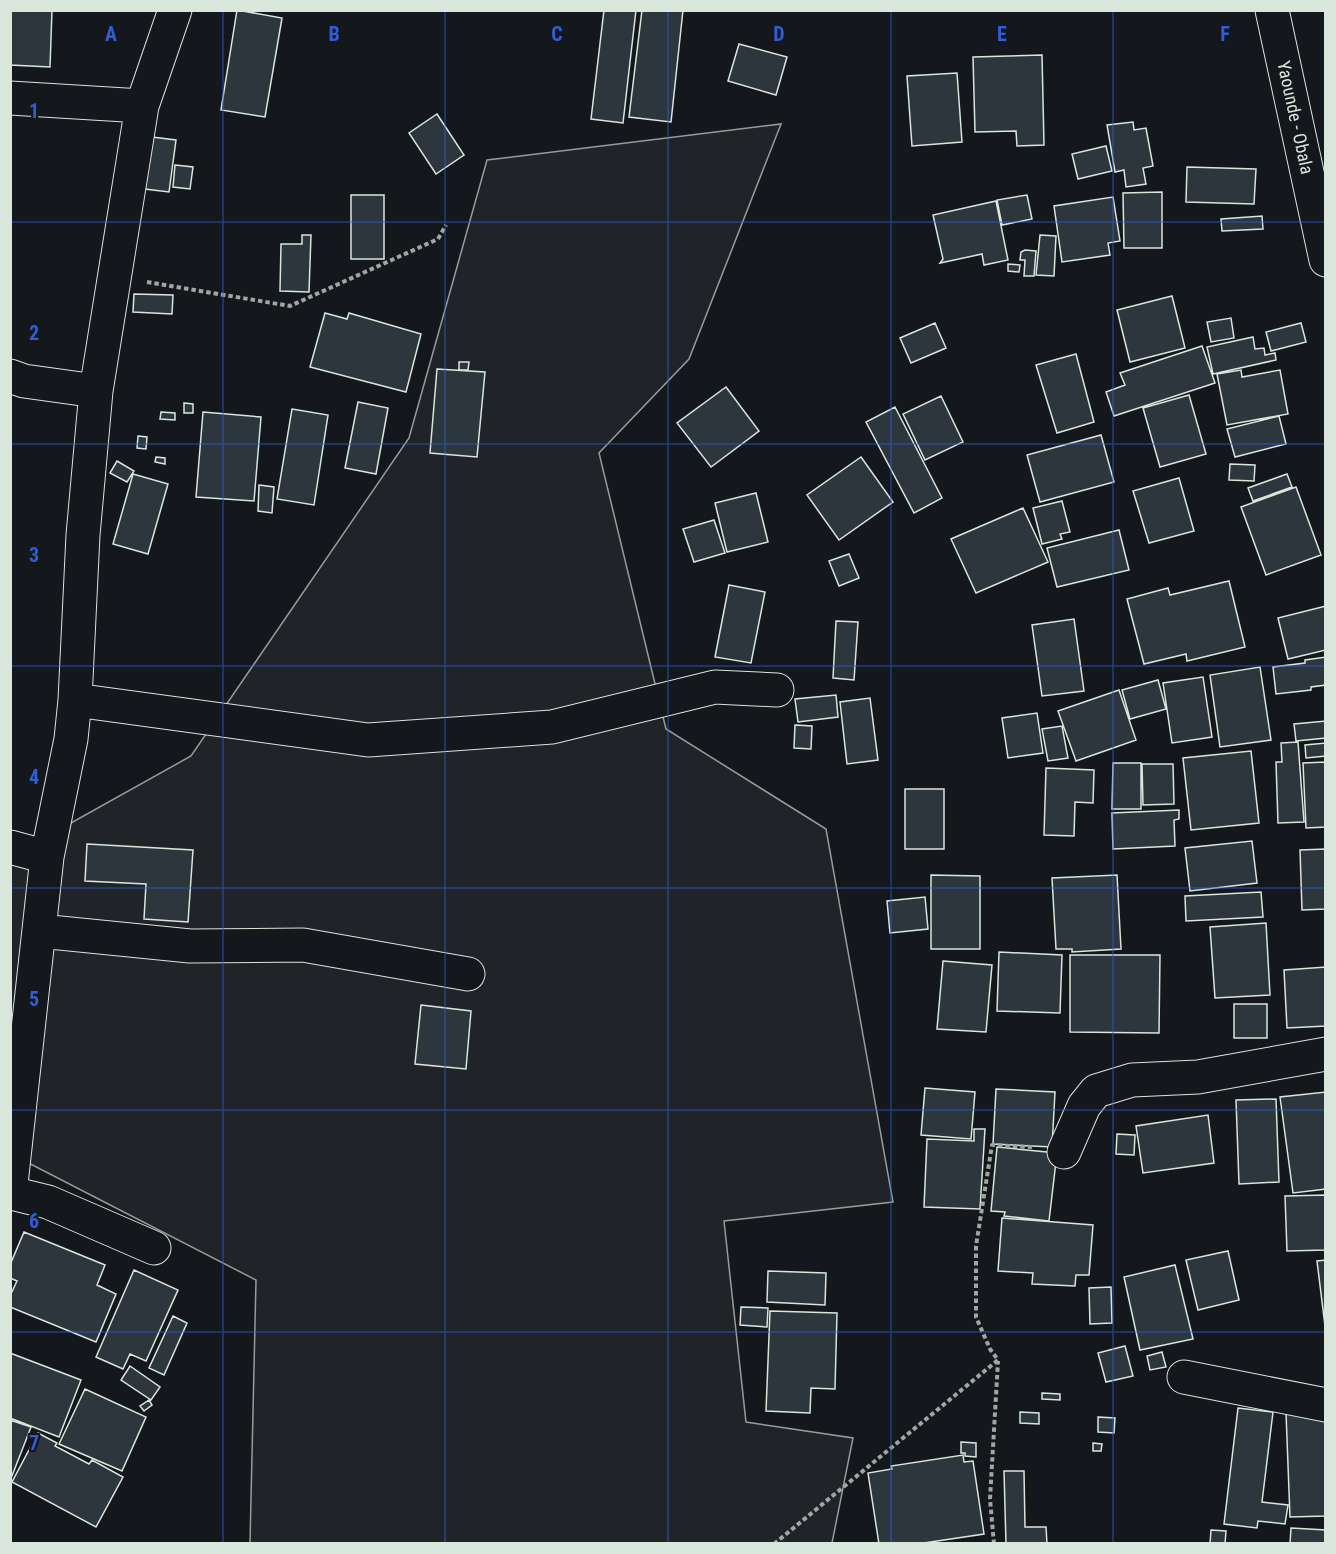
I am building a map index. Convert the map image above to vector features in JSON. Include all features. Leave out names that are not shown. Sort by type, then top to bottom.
[{"type":"main road","points":[[154,1248],[48,1202],[11,1193],[47,857],[71,739],[83,535],[96,392],[142,106],[175,10]]},
{"type":"main road","name":"Yaounde - Obala","points":[[1272,10],[1326,260]]},
{"type":"main road","points":[[10,98],[142,106]]},
{"type":"main road","points":[[10,376],[24,381],[96,392]]},
{"type":"main road","points":[[75,700],[368,740],[552,727],[715,687],[777,690]]},
{"type":"main road","points":[[10,847],[47,857]]},
{"type":"main road","points":[[40,931],[190,946],[303,945],[468,974]]},
{"type":"main road","points":[[1064,1152],[1084,1106],[1096,1090],[1132,1080],[1198,1077],[1326,1054]]},
{"type":"main road","points":[[1184,1377],[1326,1405]]},
{"type":"path","points":[[114,277],[290,306],[438,239],[446,225]]},
{"type":"path","points":[[994,1544],[990,1499],[998,1360],[990,1349],[976,1317],[976,1246],[992,1145],[1042,1147],[1064,1152]]},
{"type":"path","points":[[774,1544],[998,1360]]},
{"type":"shaded area","points":[[781,124],[689,359],[599,453],[666,729],[826,829],[893,1202],[724,1221],[746,1422],[853,1438],[832,1543],[250,1543],[256,1280],[11,1154],[10,857],[191,756],[409,438],[487,160]]},
{"type":"building","points":[[10,10],[52,10],[50,67],[10,65]]},
{"type":"building","points":[[237,10],[282,18],[265,117],[221,110]]},
{"type":"building","points":[[604,10],[636,10],[623,123],[591,119]]},
{"type":"building","points":[[642,10],[683,10],[671,122],[629,117]]},
{"type":"building","points":[[739,44],[787,57],[776,95],[728,81]]},
{"type":"building","points":[[1042,55],[1044,145],[1017,146],[1016,131],[975,132],[973,57]]},
{"type":"building","points":[[957,73],[962,142],[912,146],[907,76]]},
{"type":"building","points":[[437,114],[464,155],[436,174],[409,133]]},
{"type":"building","points":[[1133,122],[1134,130],[1146,128],[1153,166],[1143,168],[1146,184],[1126,187],[1124,170],[1115,172],[1107,125]]},
{"type":"building","points":[[152,137],[176,140],[169,192],[145,189]]},
{"type":"building","points":[[1106,146],[1112,171],[1078,179],[1072,154]]},
{"type":"building","points":[[175,165],[193,167],[190,189],[173,187]]},
{"type":"building","points":[[1187,167],[1256,169],[1254,204],[1186,202]]},
{"type":"building","points":[[1162,192],[1162,248],[1124,248],[1123,193]]},
{"type":"building","points":[[351,195],[384,195],[384,259],[351,259]]},
{"type":"building","points":[[1027,195],[1032,219],[1002,225],[997,200]]},
{"type":"building","points":[[1113,197],[1120,241],[1108,243],[1110,255],[1062,262],[1054,206]]},
{"type":"building","points":[[996,201],[1008,260],[984,265],[982,254],[940,263],[943,259],[933,215]]},
{"type":"building","points":[[1262,216],[1263,229],[1222,231],[1221,219]]},
{"type":"building","points":[[302,235],[311,235],[309,292],[280,291],[281,244],[302,244]]},
{"type":"building","points":[[1040,235],[1056,236],[1054,276],[1036,275]]},
{"type":"building","points":[[1036,251],[1034,276],[1024,276],[1025,260],[1020,260],[1021,252]]},
{"type":"building","points":[[1008,264],[1020,265],[1019,272],[1008,271]]},
{"type":"building","points":[[134,294],[173,295],[172,314],[133,312]]},
{"type":"building","points":[[1172,296],[1185,348],[1130,362],[1117,310]]},
{"type":"building","points":[[325,313],[347,319],[349,313],[421,334],[406,392],[310,367]]},
{"type":"building","points":[[1231,318],[1234,338],[1211,342],[1207,322]]},
{"type":"building","points":[[935,323],[946,348],[911,363],[900,338]]},
{"type":"building","points":[[1301,323],[1306,342],[1271,351],[1266,332]]},
{"type":"building","points":[[1253,337],[1255,349],[1264,348],[1265,355],[1275,353],[1276,360],[1213,374],[1207,347]]},
{"type":"building","points":[[1202,346],[1215,383],[1114,416],[1106,392],[1125,385],[1120,373]]},
{"type":"building","points":[[1076,354],[1094,422],[1057,433],[1036,365]]},
{"type":"building","points":[[459,362],[469,362],[468,370],[459,370]]},
{"type":"building","points":[[437,369],[485,372],[477,457],[430,453]]},
{"type":"building","points":[[1241,370],[1242,377],[1280,370],[1288,414],[1227,425],[1217,374]]},
{"type":"building","points":[[726,387],[759,431],[711,467],[677,423]]},
{"type":"building","points":[[1189,395],[1206,454],[1160,467],[1143,408]]},
{"type":"building","points":[[941,396],[963,442],[925,460],[903,414]]},
{"type":"building","points":[[358,402],[388,408],[376,474],[345,468]]},
{"type":"building","points":[[184,403],[193,404],[193,413],[184,413]]},
{"type":"building","points":[[895,407],[942,498],[914,513],[866,422]]},
{"type":"building","points":[[292,409],[328,415],[314,505],[277,499]]},
{"type":"building","points":[[161,412],[175,413],[175,420],[160,419]]},
{"type":"building","points":[[203,412],[261,417],[254,501],[196,497]]},
{"type":"building","points":[[1279,416],[1286,444],[1235,457],[1227,429]]},
{"type":"building","points":[[1101,435],[1114,482],[1040,502],[1027,455]]},
{"type":"building","points":[[138,436],[147,437],[146,449],[137,448]]},
{"type":"building","points":[[156,457],[165,458],[165,464],[155,462]]},
{"type":"building","points":[[861,457],[893,502],[839,540],[807,495]]},
{"type":"building","points":[[117,461],[134,471],[127,482],[110,473]]},
{"type":"building","points":[[1230,464],[1255,465],[1254,481],[1229,480]]},
{"type":"building","points":[[133,474],[168,484],[148,554],[113,544]]},
{"type":"building","points":[[1287,474],[1292,487],[1253,501],[1248,488]]},
{"type":"building","points":[[1179,478],[1194,531],[1149,543],[1133,491]]},
{"type":"building","points":[[259,485],[274,487],[272,513],[258,511]]},
{"type":"building","points":[[1296,487],[1321,555],[1266,575],[1241,507]]},
{"type":"building","points":[[756,493],[768,542],[727,552],[715,503]]},
{"type":"building","points":[[1062,501],[1070,532],[1060,534],[1062,539],[1042,544],[1033,508]]},
{"type":"building","points":[[1023,508],[1048,562],[976,593],[951,539]]},
{"type":"building","points":[[714,520],[725,553],[694,562],[683,529]]},
{"type":"building","points":[[1119,530],[1129,570],[1057,587],[1047,548]]},
{"type":"building","points":[[849,554],[859,578],[839,586],[829,561]]},
{"type":"building","points":[[1229,581],[1245,647],[1187,661],[1186,654],[1144,664],[1127,599],[1168,588],[1170,595]]},
{"type":"building","points":[[729,585],[765,592],[751,663],[715,657]]},
{"type":"building","points":[[1326,606],[1326,650],[1288,659],[1278,618]]},
{"type":"building","points":[[1074,619],[1084,691],[1042,696],[1032,625]]},
{"type":"building","points":[[836,621],[858,622],[854,680],[833,678]]},
{"type":"building","points":[[1326,657],[1326,685],[1311,687],[1311,690],[1276,694],[1273,667],[1305,663],[1305,660]]},
{"type":"building","points":[[1260,667],[1271,740],[1220,747],[1210,675]]},
{"type":"building","points":[[1203,677],[1212,737],[1172,743],[1163,683]]},
{"type":"building","points":[[1158,680],[1166,709],[1130,719],[1122,690]]},
{"type":"building","points":[[1119,690],[1136,740],[1076,761],[1058,711]]},
{"type":"building","points":[[836,695],[838,717],[798,722],[795,699]]},
{"type":"building","points":[[870,698],[878,760],[847,764],[840,702]]},
{"type":"building","points":[[1037,713],[1043,753],[1008,758],[1002,718]]},
{"type":"building","points":[[1326,721],[1326,738],[1296,741],[1294,724]]},
{"type":"building","points":[[795,725],[812,726],[811,749],[794,748]]},
{"type":"building","points":[[1062,726],[1068,758],[1048,761],[1042,729]]},
{"type":"building","points":[[1298,742],[1304,822],[1278,823],[1276,762],[1282,762],[1281,743]]},
{"type":"building","points":[[1326,743],[1326,756],[1306,758],[1305,745]]},
{"type":"building","points":[[1251,751],[1259,823],[1191,830],[1183,758]]},
{"type":"building","points":[[1326,762],[1326,827],[1306,828],[1303,763]]},
{"type":"building","points":[[1113,763],[1141,763],[1141,809],[1112,809]]},
{"type":"building","points":[[1142,764],[1173,764],[1174,804],[1143,805]]},
{"type":"building","points":[[1046,768],[1094,770],[1093,803],[1075,802],[1074,836],[1044,835]]},
{"type":"building","points":[[905,789],[944,789],[944,849],[905,849]]},
{"type":"building","points":[[1179,810],[1179,819],[1174,820],[1175,846],[1113,849],[1112,813]]},
{"type":"building","points":[[1252,841],[1257,883],[1190,891],[1185,848]]},
{"type":"building","points":[[87,844],[193,850],[188,922],[144,919],[146,884],[85,881]]},
{"type":"building","points":[[1326,849],[1326,909],[1302,910],[1300,850]]},
{"type":"building","points":[[931,875],[980,876],[980,949],[931,949]]},
{"type":"building","points":[[1117,875],[1121,949],[1072,952],[1072,949],[1056,949],[1052,878]]},
{"type":"building","points":[[1261,892],[1263,917],[1186,921],[1185,896]]},
{"type":"building","points":[[925,897],[928,929],[890,933],[887,901]]},
{"type":"building","points":[[1266,923],[1270,995],[1215,998],[1210,927]]},
{"type":"building","points":[[999,952],[1062,955],[1060,1013],[997,1011]]},
{"type":"building","points":[[1070,955],[1160,955],[1159,1033],[1070,1032]]},
{"type":"building","points":[[943,961],[992,965],[986,1032],[937,1029]]},
{"type":"building","points":[[1326,967],[1326,1026],[1287,1028],[1284,970]]},
{"type":"building","points":[[1234,1004],[1267,1004],[1267,1038],[1234,1038]]},
{"type":"building","points":[[421,1005],[471,1011],[466,1069],[415,1064]]},
{"type":"building","points":[[925,1088],[975,1092],[971,1139],[921,1135]]},
{"type":"building","points":[[996,1089],[1055,1092],[1052,1147],[993,1144]]},
{"type":"building","points":[[1326,1092],[1326,1189],[1293,1193],[1280,1097]]},
{"type":"building","points":[[1276,1099],[1279,1182],[1239,1184],[1236,1100]]},
{"type":"building","points":[[1208,1115],[1214,1163],[1143,1173],[1136,1126]]},
{"type":"building","points":[[974,1129],[985,1129],[980,1209],[924,1207],[927,1139],[974,1141]]},
{"type":"building","points":[[1117,1134],[1135,1135],[1134,1155],[1116,1154]]},
{"type":"building","points":[[997,1147],[1057,1153],[1049,1221],[1004,1216],[1005,1212],[991,1211]]},
{"type":"building","points":[[1326,1195],[1326,1250],[1287,1251],[1285,1196]]},
{"type":"building","points":[[1002,1218],[1093,1225],[1089,1275],[1076,1275],[1075,1286],[1032,1284],[1033,1273],[998,1271]]},
{"type":"building","points":[[24,1232],[105,1265],[97,1285],[116,1294],[96,1342],[10,1307],[10,1296],[17,1281],[10,1278],[10,1265]]},
{"type":"building","points":[[1228,1251],[1239,1300],[1198,1310],[1186,1260]]},
{"type":"building","points":[[1326,1260],[1326,1334],[1317,1261]]},
{"type":"building","points":[[1175,1265],[1193,1339],[1140,1350],[1124,1277]]},
{"type":"building","points":[[134,1270],[178,1290],[146,1361],[130,1354],[123,1369],[96,1357]]},
{"type":"building","points":[[768,1271],[826,1273],[825,1305],[767,1302]]},
{"type":"building","points":[[1111,1287],[1112,1323],[1090,1324],[1089,1288]]},
{"type":"building","points":[[741,1307],[768,1308],[767,1327],[740,1325]]},
{"type":"building","points":[[770,1311],[837,1313],[835,1389],[811,1388],[810,1413],[766,1411]]},
{"type":"building","points":[[173,1316],[187,1323],[164,1375],[149,1368]]},
{"type":"building","points":[[1125,1346],[1133,1376],[1106,1382],[1098,1353]]},
{"type":"building","points":[[1162,1352],[1166,1367],[1150,1370],[1147,1356]]},
{"type":"building","points":[[10,1353],[81,1380],[59,1437],[10,1418]]},
{"type":"building","points":[[130,1366],[160,1387],[151,1400],[121,1380]]},
{"type":"building","points":[[85,1389],[146,1417],[122,1471],[59,1444]]},
{"type":"building","points":[[1042,1393],[1060,1394],[1060,1400],[1042,1399]]},
{"type":"building","points":[[149,1400],[152,1405],[144,1411],[140,1406]]},
{"type":"building","points":[[1238,1408],[1273,1412],[1262,1502],[1288,1505],[1285,1524],[1258,1521],[1257,1528],[1224,1524]]},
{"type":"building","points":[[1020,1412],[1039,1413],[1039,1424],[1020,1423]]},
{"type":"building","points":[[1286,1413],[1326,1418],[1326,1516],[1290,1517]]},
{"type":"building","points":[[1098,1417],[1115,1418],[1114,1433],[1098,1432]]},
{"type":"building","points":[[10,1420],[31,1427],[10,1481]]},
{"type":"building","points":[[38,1433],[57,1443],[55,1446],[89,1464],[92,1460],[123,1477],[96,1527],[12,1482]]},
{"type":"building","points":[[961,1442],[976,1443],[976,1457],[965,1456],[965,1453],[961,1453]]},
{"type":"building","points":[[1093,1443],[1102,1444],[1101,1451],[1093,1451]]},
{"type":"building","points":[[963,1455],[964,1462],[973,1461],[984,1534],[917,1544],[879,1544],[868,1473],[892,1469],[891,1466]]},
{"type":"building","points":[[1004,1471],[1024,1471],[1025,1527],[1046,1527],[1047,1544],[1006,1544]]},
{"type":"building","points":[[1291,1528],[1326,1530],[1326,1544],[1290,1544]]},
{"type":"building","points":[[1211,1530],[1226,1531],[1225,1544],[1210,1544]]}]
